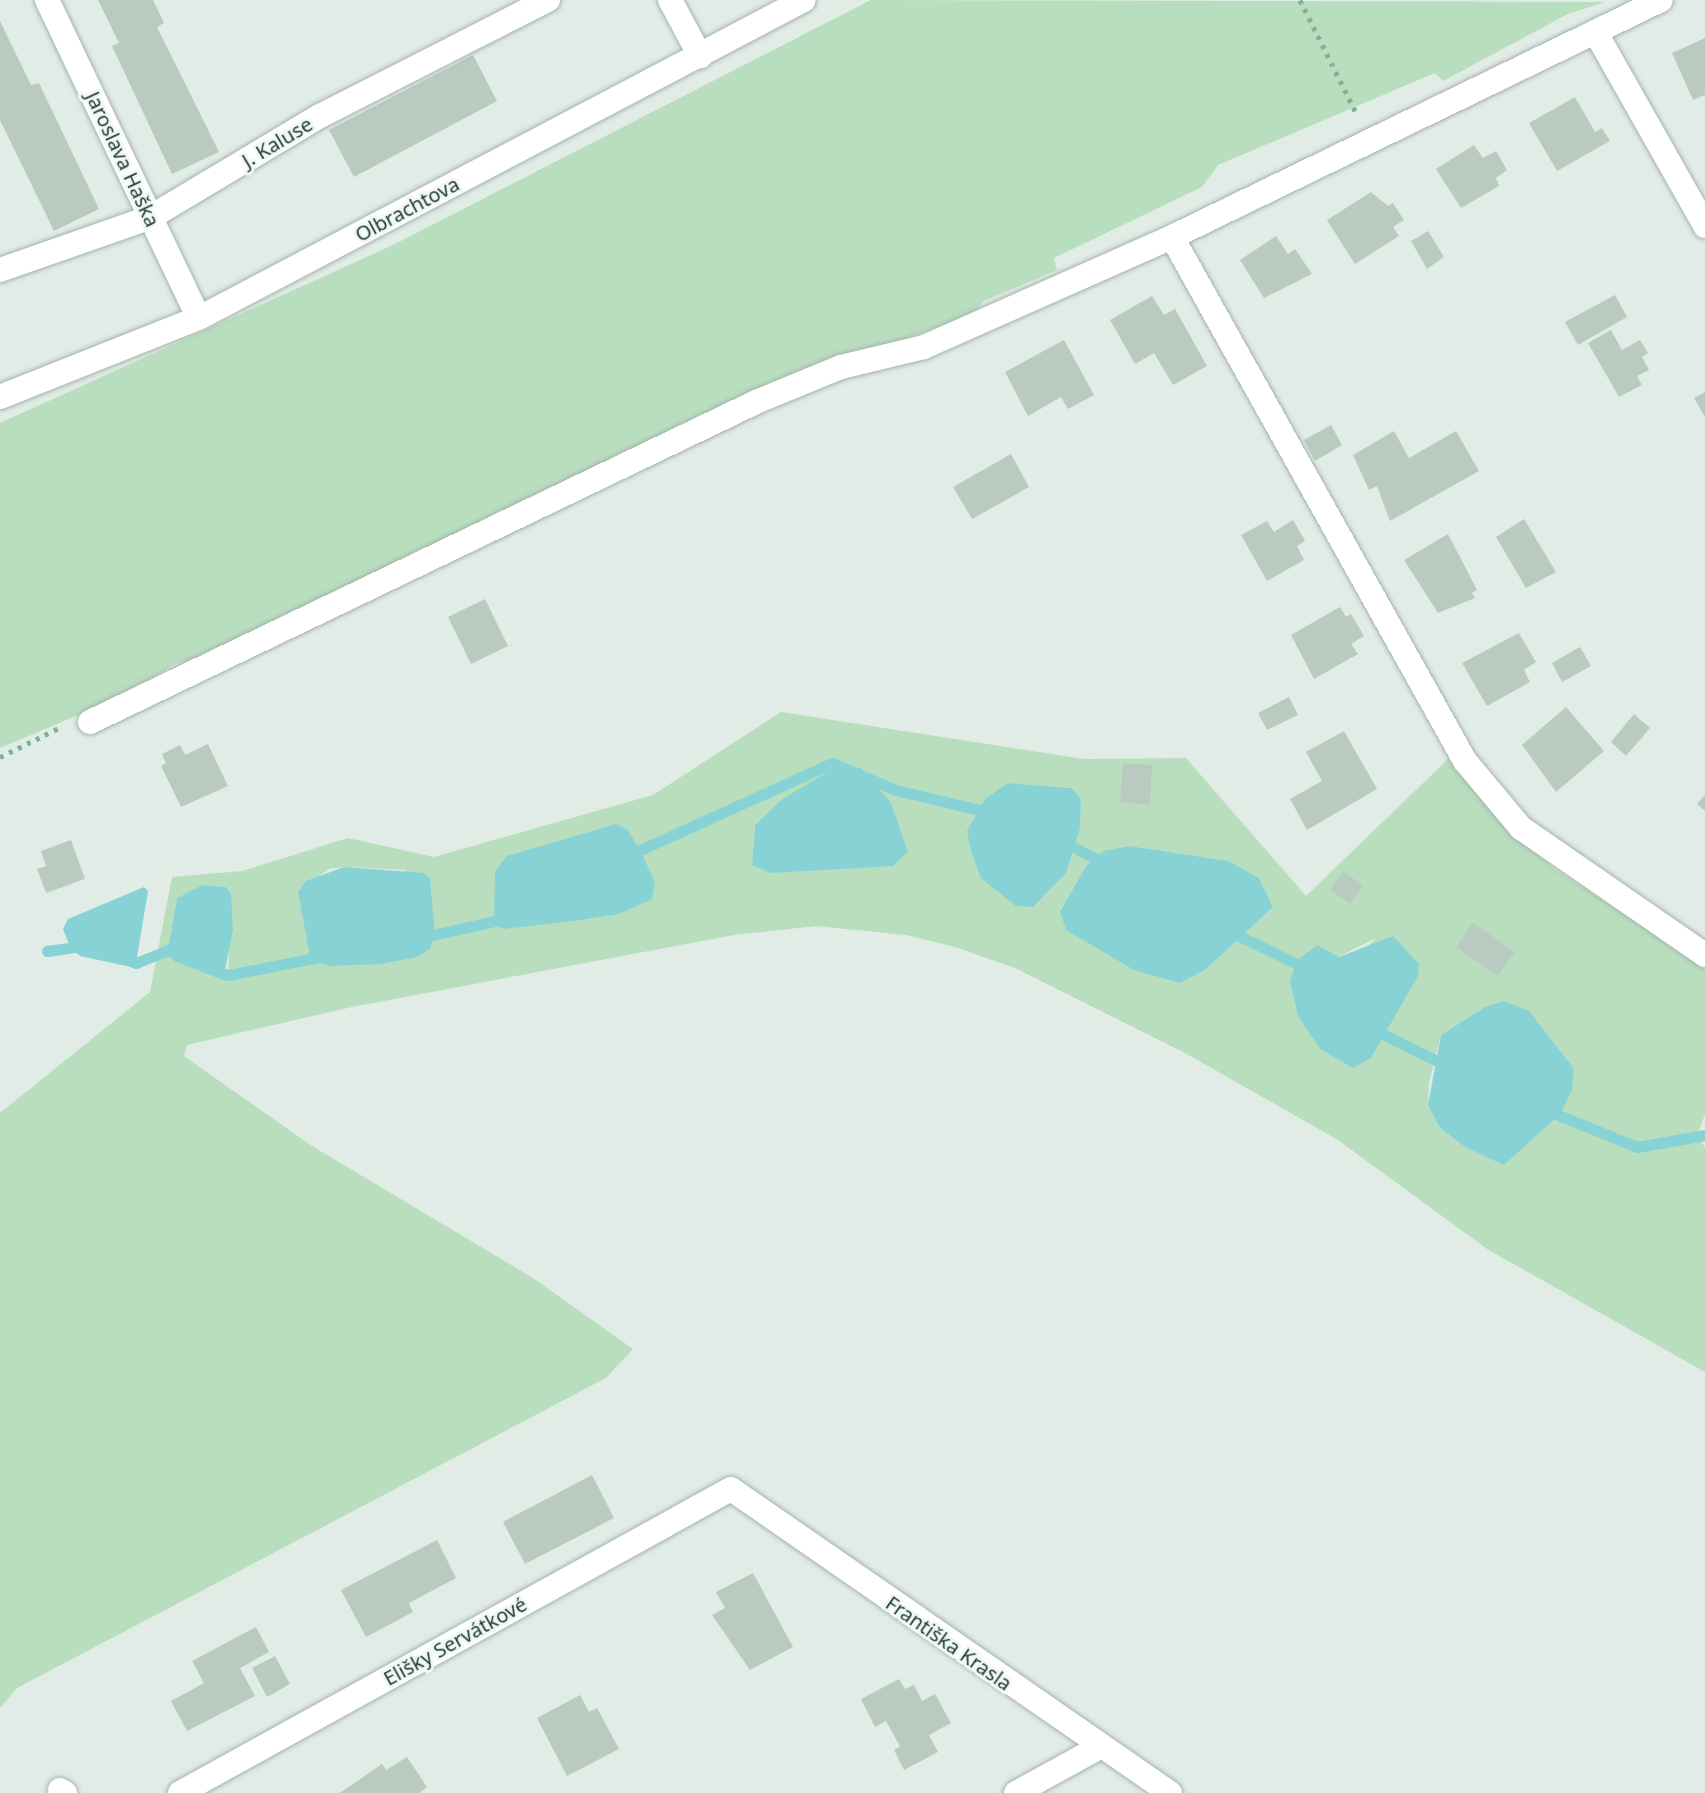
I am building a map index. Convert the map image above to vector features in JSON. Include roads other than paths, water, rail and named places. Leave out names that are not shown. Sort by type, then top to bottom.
[{"type":"street","name":"Jaroslava Haška","points":[[47,0],[199,318]]},
{"type":"street","name":"J. Kaluse","points":[[0,270],[151,217],[320,116],[548,0]]},
{"type":"street","points":[[670,0],[700,56]]},
{"type":"street","name":"Olbrachtova","points":[[0,397],[199,318],[804,0]]},
{"type":"street","points":[[90,722],[756,402],[841,367],[924,347],[1172,237],[1661,0]]},
{"type":"street","points":[[1596,33],[1705,226]]},
{"type":"street","points":[[1172,237],[1465,761],[1521,828],[1705,955]]},
{"type":"street","name":"Františka Krasla","points":[[731,1489],[1098,1748],[1170,1793]]},
{"type":"street","name":"Elišky Servátkové","points":[[180,1793],[731,1489]]},
{"type":"street","points":[[1016,1793],[1098,1748]]},
{"type":"water","points":[[860,768],[891,803],[908,851],[893,866],[770,873],[752,865],[755,825],[781,800],[833,769]]},
{"type":"water","points":[[1008,783],[1072,788],[1081,799],[1080,829],[1066,873],[1033,907],[1016,906],[981,878],[971,851],[967,831],[985,799]]},
{"type":"water","points":[[616,824],[627,829],[640,850],[655,882],[652,899],[619,914],[504,929],[494,924],[495,871],[507,856]]},
{"type":"water","points":[[1130,846],[1229,861],[1259,878],[1273,907],[1205,970],[1180,983],[1134,970],[1066,930],[1060,911],[1086,866],[1104,851]]},
{"type":"water","points":[[344,867],[424,873],[430,879],[435,934],[430,949],[417,957],[381,964],[329,966],[310,958],[298,892],[306,881]]},
{"type":"water","points":[[202,885],[226,887],[231,894],[233,930],[223,980],[174,961],[168,950],[177,898]]},
{"type":"water","points":[[144,887],[148,891],[136,963],[131,967],[80,956],[70,947],[63,929],[68,919]]},
{"type":"water","points":[[1393,936],[1419,964],[1418,976],[1371,1058],[1353,1068],[1320,1049],[1298,1016],[1290,981],[1297,961],[1317,945],[1339,957]]},
{"type":"water","points":[[1504,1001],[1529,1011],[1574,1069],[1572,1090],[1560,1114],[1504,1165],[1465,1147],[1440,1128],[1428,1105],[1441,1035],[1485,1007]]},
{"type":"waterway","points":[[627,856],[832,763],[896,790],[992,813]]},
{"type":"waterway","points":[[1064,842],[1105,864]]},
{"type":"waterway","points":[[424,937],[504,919]]},
{"type":"waterway","points":[[1229,931],[1307,969]]},
{"type":"waterway","points":[[47,951],[82,946]]},
{"type":"waterway","points":[[124,958],[136,963],[168,950],[179,955]]},
{"type":"waterway","points":[[217,971],[228,975],[325,956]]},
{"type":"waterway","points":[[1373,1029],[1447,1066]]},
{"type":"waterway","points":[[1546,1110],[1637,1147],[1705,1135]]}]
